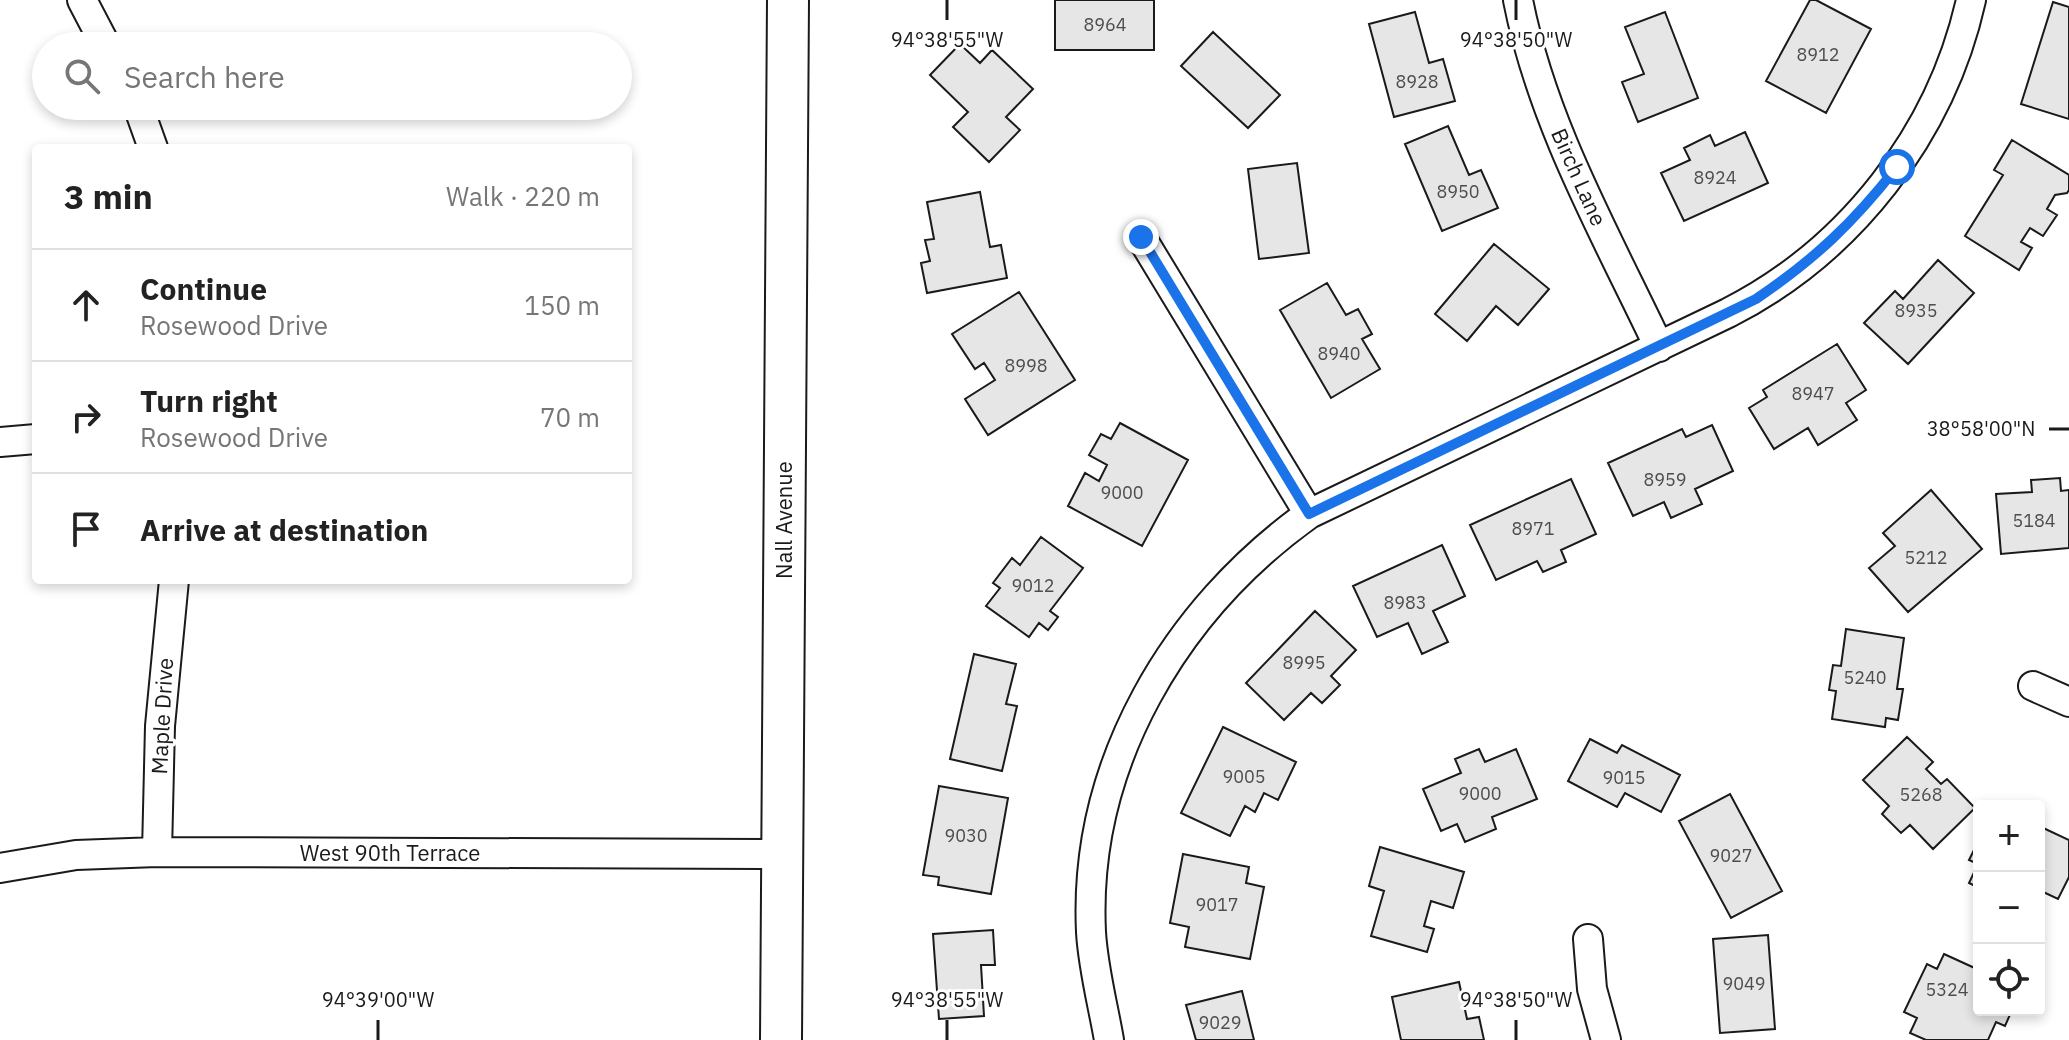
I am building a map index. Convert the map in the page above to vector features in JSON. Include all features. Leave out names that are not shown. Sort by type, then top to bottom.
[{"type":"main road","name":"Nall Avenue","points":[[781,1040],[788,0]]},
{"type":"street","points":[[82,0],[99,32]]},
{"type":"street","name":"Birch Lane","points":[[1518,0],[1533,65],[1559,136],[1659,347]]},
{"type":"street","points":[[1109,1040],[1091,933],[1094,856],[1110,782],[1136,713],[1172,650],[1219,591],[1272,540],[1309,514],[1756,299],[1800,269],[1856,218],[1897,167],[1942,89],[1964,31],[1971,0]]},
{"type":"street","points":[[143,120],[152,144]]},
{"type":"street","points":[[1141,237],[1309,514]]},
{"type":"street","points":[[0,442],[32,439]]},
{"type":"street","name":"Maple Drive","points":[[157,852],[160,726],[174,584]]},
{"type":"street","points":[[2033,686],[2069,702]]},
{"type":"street","name":"West 90th Terrace","points":[[0,868],[76,855],[157,852],[782,854]]},
{"type":"street","points":[[1588,939],[1592,989],[1606,1040]]},
{"type":"building","points":[[1055,0],[1154,0],[1154,50],[1055,50]]},
{"type":"building","points":[[1810,0],[1816,0],[1871,29],[1826,113],[1766,81]]},
{"type":"building","points":[[2053,2],[2069,7],[2069,119],[2021,104]]},
{"type":"building","points":[[1415,12],[1429,63],[1443,59],[1455,101],[1394,117],[1369,24]]},
{"type":"building","points":[[1665,12],[1698,98],[1638,122],[1622,82],[1644,74],[1625,27]]},
{"type":"building","points":[[1213,32],[1280,95],[1248,128],[1181,66]]},
{"type":"building","points":[[960,44],[980,63],[992,50],[1033,89],[1006,117],[1020,130],[989,162],[953,127],[968,112],[930,75]]},
{"type":"building","points":[[1448,126],[1469,175],[1481,170],[1498,208],[1442,231],[1405,144]]},
{"type":"building","points":[[1745,132],[1768,183],[1684,221],[1661,173],[1690,160],[1684,148],[1710,135],[1715,146]]},
{"type":"building","points":[[2012,140],[2069,175],[2069,190],[2055,195],[2047,209],[2057,215],[2043,236],[2030,228],[2021,242],[2032,248],[2019,270],[1965,236],[2003,175],[1994,170]]},
{"type":"building","points":[[1297,163],[1309,253],[1259,259],[1248,169]]},
{"type":"building","points":[[980,192],[990,247],[1001,245],[1007,278],[927,293],[921,263],[930,261],[925,240],[934,239],[927,202]]},
{"type":"building","points":[[1494,244],[1549,289],[1518,325],[1496,306],[1467,341],[1435,314]]},
{"type":"building","points":[[1938,260],[1974,293],[1908,364],[1864,323],[1895,291],[1903,299]]},
{"type":"building","points":[[1327,283],[1346,315],[1358,309],[1372,334],[1362,339],[1380,369],[1331,398],[1280,310]]},
{"type":"building","points":[[1019,292],[1075,380],[988,435],[965,399],[995,380],[984,363],[975,369],[952,334]]},
{"type":"building","points":[[1837,344],[1866,390],[1846,403],[1857,420],[1818,445],[1808,428],[1774,449],[1749,408],[1767,397],[1763,390]]},
{"type":"building","points":[[1120,423],[1188,460],[1142,546],[1068,506],[1085,473],[1099,481],[1107,465],[1089,455],[1101,434],[1111,439]]},
{"type":"building","points":[[1712,425],[1733,471],[1695,489],[1702,504],[1671,518],[1664,502],[1633,516],[1608,463],[1682,429],[1686,437]]},
{"type":"building","points":[[2060,478],[2061,491],[2069,490],[2069,548],[2001,554],[1996,494],[2032,492],[2031,480]]},
{"type":"building","points":[[1571,479],[1596,534],[1561,550],[1566,562],[1543,572],[1537,561],[1496,580],[1470,525]]},
{"type":"building","points":[[1931,490],[1982,549],[1908,612],[1869,568],[1895,546],[1883,533]]},
{"type":"building","points":[[1041,537],[1083,568],[1050,611],[1058,617],[1048,630],[1039,623],[1029,637],[986,606],[1000,588],[993,583],[1012,558],[1020,565]]},
{"type":"building","points":[[1442,545],[1465,596],[1433,611],[1448,642],[1422,654],[1408,623],[1377,637],[1353,586]]},
{"type":"building","points":[[1315,611],[1356,650],[1331,676],[1340,685],[1322,703],[1311,693],[1284,720],[1246,683]]},
{"type":"building","points":[[1846,629],[1904,638],[1897,689],[1903,689],[1898,720],[1886,718],[1885,727],[1832,719],[1836,691],[1829,690],[1833,665],[1841,666]]},
{"type":"building","points":[[974,654],[1016,664],[1006,704],[1017,706],[1002,771],[950,759]]},
{"type":"building","points":[[1223,727],[1296,762],[1278,800],[1264,793],[1255,812],[1245,806],[1230,836],[1181,813]]},
{"type":"building","points":[[1907,737],[1933,762],[1926,769],[1941,784],[1947,779],[1973,806],[1973,810],[1933,849],[1910,825],[1901,833],[1882,814],[1889,806],[1863,780]]},
{"type":"building","points":[[1590,739],[1617,753],[1622,745],[1680,775],[1661,812],[1625,793],[1617,807],[1568,781]]},
{"type":"building","points":[[1479,749],[1485,762],[1516,749],[1537,799],[1492,817],[1496,829],[1465,842],[1457,824],[1441,831],[1423,789],[1461,773],[1455,759]]},
{"type":"building","points":[[939,786],[1008,798],[991,894],[938,885],[939,877],[923,875]]},
{"type":"building","points":[[1730,794],[1782,891],[1731,918],[1679,821]]},
{"type":"building","points":[[2045,829],[2069,840],[2069,877],[2058,899],[2045,893]]},
{"type":"building","points":[[1380,847],[1464,872],[1453,908],[1431,901],[1424,926],[1434,929],[1427,952],[1371,936],[1384,891],[1369,886]]},
{"type":"building","points":[[1183,854],[1249,867],[1246,883],[1264,887],[1250,959],[1185,947],[1189,927],[1170,923]]},
{"type":"building","points":[[993,930],[995,965],[981,965],[984,1016],[939,1019],[933,934]]},
{"type":"building","points":[[1768,935],[1775,1029],[1720,1033],[1713,939]]},
{"type":"building","points":[[1944,954],[1973,967],[1973,1016],[2009,1016],[2005,1026],[1996,1022],[1988,1040],[1926,1040],[1910,1033],[1917,1018],[1904,1012],[1927,964],[1937,969]]},
{"type":"building","points":[[1459,982],[1467,1019],[1479,1017],[1484,1040],[1401,1040],[1392,997]]},
{"type":"building","points":[[1242,991],[1254,1040],[1196,1040],[1186,1005]]},
{"type":"route","points":[[1141,237],[1309,514],[1756,299],[1800,269],[1856,218],[1897,167]]}]
